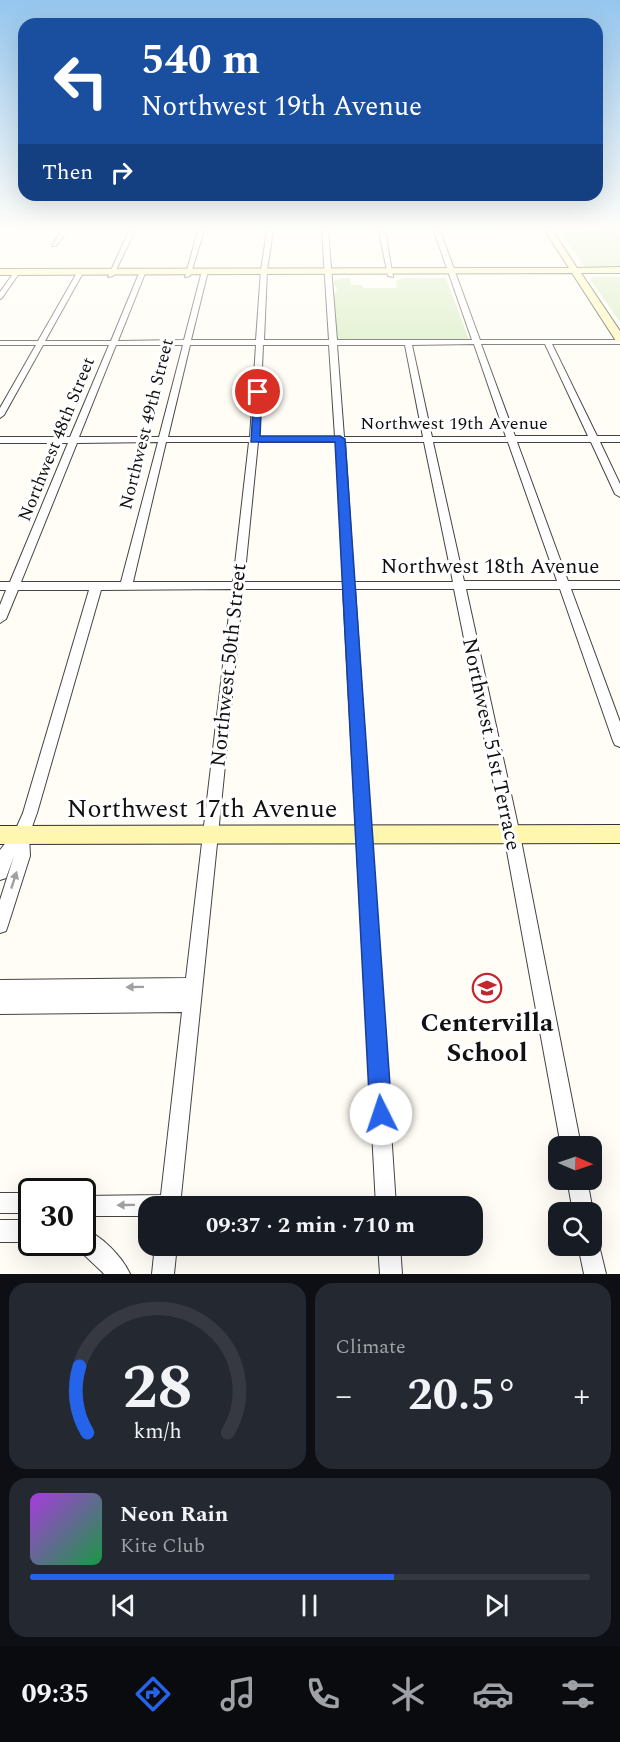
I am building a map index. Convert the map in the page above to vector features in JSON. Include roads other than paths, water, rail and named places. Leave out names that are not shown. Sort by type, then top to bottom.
[{"type":"main road","points":[[588,290],[620,341]]},
{"type":"main road","name":"Northwest 17th Avenue","points":[[0,835],[620,834]]},
{"type":"street","points":[[0,415],[70,290]]},
{"type":"street","name":"Northwest 48th Street","points":[[0,619],[135,290]]},
{"type":"street","name":"Northwest 49th Street","points":[[126,586],[200,290]]},
{"type":"street","name":"Northwest 50th Street","points":[[171,1196],[254,440],[263,290]]},
{"type":"street","points":[[329,290],[340,439],[385,1196]]},
{"type":"street","points":[[457,290],[620,741]]},
{"type":"street","points":[[0,343],[620,341]]},
{"type":"street","name":"Northwest 51st Terrace","points":[[408,343],[512,835],[569,1136]]},
{"type":"street","points":[[548,343],[620,494]]},
{"type":"street","name":"Northwest 19th Avenue","points":[[0,440],[620,439]]},
{"type":"street","name":"Northwest 18th Avenue","points":[[0,586],[620,585]]},
{"type":"street","points":[[0,873],[5,856],[21,835],[30,813],[96,586]]},
{"type":"street","points":[[0,925],[3,906],[22,856],[21,835]]},
{"type":"street","points":[[0,989],[81,996],[193,995]]},
{"type":"street","points":[[0,1005],[81,996]]},
{"type":"street","points":[[0,1203],[18,1203]]},
{"type":"street","points":[[96,1206],[138,1205]]},
{"type":"street","points":[[0,1231],[18,1231]]},
{"type":"street","points":[[96,1249],[119,1274]]},
{"type":"street","points":[[163,1274],[165,1256]]},
{"type":"street","points":[[390,1256],[391,1274]]},
{"type":"street","points":[[592,1256],[595,1274]]},
{"type":"place","name":"Centervilla School","points":[[487,988]]}]
